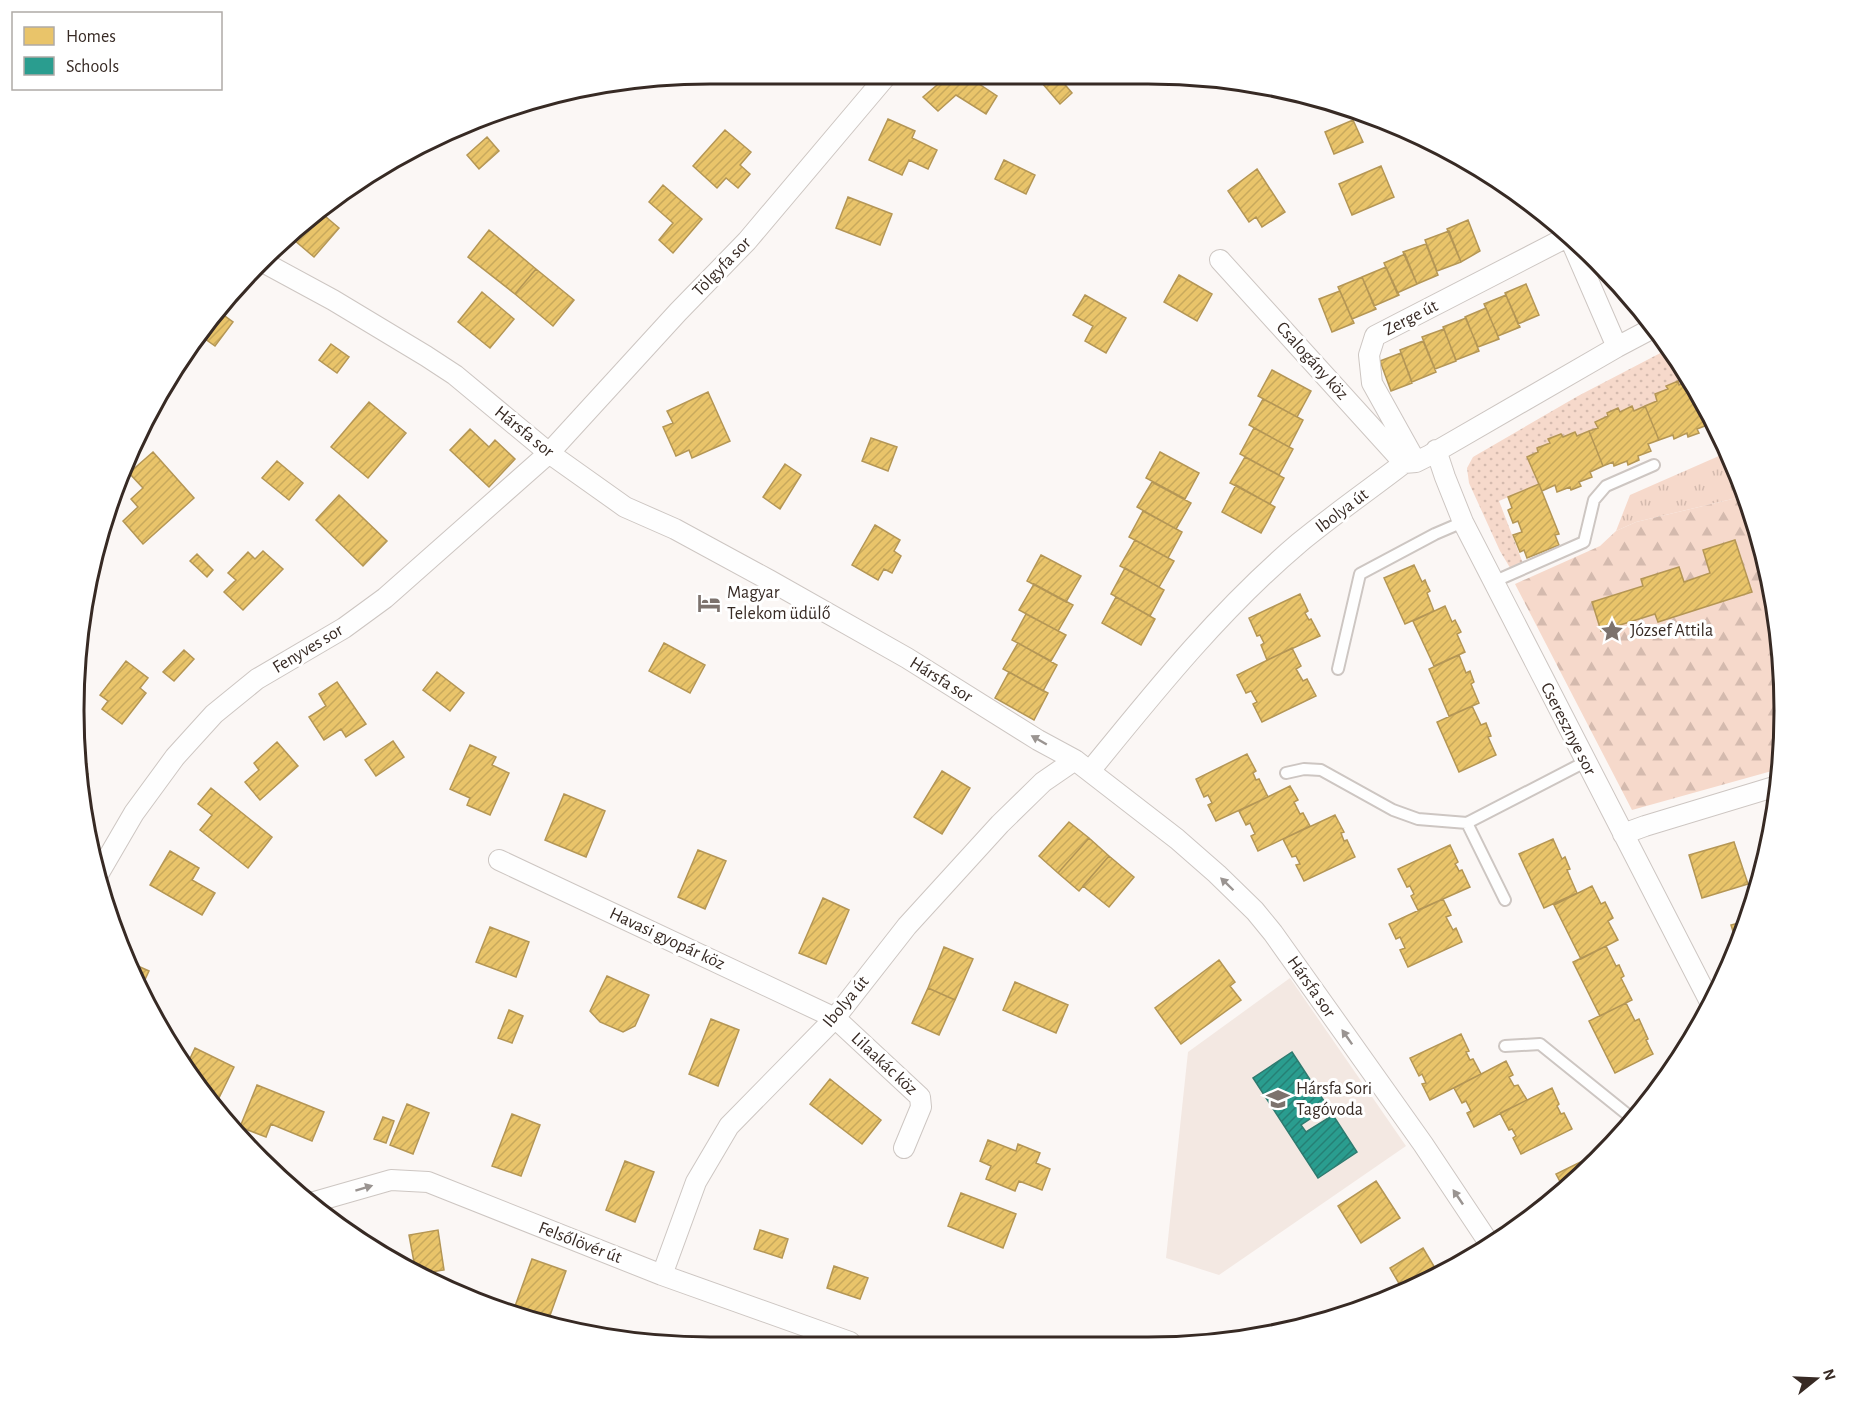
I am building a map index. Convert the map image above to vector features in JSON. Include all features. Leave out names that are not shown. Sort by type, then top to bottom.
[{"type":"street","name":"Tölgyfa sor","points":[[549,453],[678,312],[747,241],[880,84]]},
{"type":"street","name":"Zerge út","points":[[1410,463],[1372,383],[1369,355],[1375,336],[1561,239]]},
{"type":"street","name":"Zerge út","points":[[1577,254],[1617,346]]},
{"type":"street","name":"Csalogány köz","points":[[1220,260],[1410,463]]},
{"type":"street","name":"Hársfa sor","points":[[269,265],[333,300],[455,375],[549,453],[625,507],[675,530],[779,585],[907,658],[1082,766],[1177,839],[1217,873],[1255,911],[1273,933],[1423,1144],[1485,1238]]},
{"type":"street","name":"Ibolya út","points":[[662,1275],[696,1182],[729,1126],[835,1018],[907,926],[1000,824],[1043,782],[1082,766],[1243,596],[1299,543],[1410,463],[1647,331]]},
{"type":"street","name":"Cseresznye sor","points":[[1436,450],[1463,522],[1706,994]]},
{"type":"street","name":"Fenyves sor","points":[[103,866],[134,813],[175,757],[214,714],[257,679],[344,628],[385,598],[549,453]]},
{"type":"street","points":[[1623,834],[1769,788]]},
{"type":"street","name":"Havasi gyopár köz","points":[[499,860],[835,1018]]},
{"type":"street","name":"Lilaakác köz","points":[[835,1018],[920,1097],[921,1107],[904,1148]]},
{"type":"street","name":"Felsőlövér út","points":[[320,1200],[391,1180],[428,1182],[662,1275],[836,1337]]},
{"type":"lane","points":[[1493,582],[1584,542],[1594,500],[1606,486],[1654,465]]},
{"type":"lane","points":[[1338,669],[1360,574],[1435,534],[1463,522]]},
{"type":"lane","points":[[1286,773],[1304,769],[1321,770],[1393,810],[1418,819],[1467,823],[1585,762]]},
{"type":"lane","points":[[1467,823],[1505,900]]},
{"type":"lane","points":[[1506,1046],[1540,1044],[1627,1114]]},
{"type":"shaded area","name":"Hársfa Sori Tagóvoda","points":[[1290,978],[1406,1146],[1219,1275],[1166,1258],[1188,1052]]},
{"type":"green space","points":[[1661,352],[1682,384],[1679,385],[1678,381],[1666,386],[1668,389],[1657,401],[1634,411],[1632,407],[1620,412],[1618,409],[1607,413],[1608,416],[1595,422],[1598,428],[1577,436],[1575,432],[1563,437],[1561,434],[1548,439],[1550,443],[1538,448],[1538,452],[1528,456],[1539,484],[1499,501],[1524,566],[1512,571],[1500,551],[1469,483],[1467,468],[1473,457],[1578,396]]},
{"type":"green space","points":[[1719,456],[1737,498],[1636,522],[1616,531],[1630,495]]},
{"type":"green space","points":[[1737,498],[1753,548],[1762,588],[1769,629],[1774,710],[1771,771],[1632,810],[1515,584],[1600,546],[1616,531],[1636,522]]},
{"type":"building: Homes","points":[[938,84],[979,84],[997,96],[986,114],[956,95],[938,111],[923,97]]},
{"type":"building: Homes","points":[[1043,84],[1064,84],[1072,93],[1060,104]]},
{"type":"building: Homes","points":[[888,119],[915,131],[912,138],[937,150],[928,169],[909,160],[902,175],[869,160]]},
{"type":"building: Homes","points":[[1353,120],[1363,142],[1334,154],[1325,132]]},
{"type":"building: Homes","points":[[725,130],[751,152],[740,165],[750,174],[738,188],[726,178],[717,188],[693,166]]},
{"type":"building: Homes","points":[[487,137],[499,151],[479,169],[467,155]]},
{"type":"building: Homes","points":[[1004,160],[1035,175],[1026,194],[995,179]]},
{"type":"building: Homes","points":[[1381,166],[1394,197],[1352,215],[1339,184]]},
{"type":"building: Homes","points":[[1257,169],[1285,212],[1262,227],[1256,217],[1249,222],[1228,191]]},
{"type":"building: Homes","points":[[663,185],[702,219],[673,253],[659,240],[673,223],[649,202]]},
{"type":"building: Homes","points":[[848,197],[892,214],[880,245],[836,228]]},
{"type":"building: Homes","points":[[325,216],[339,228],[314,257],[295,241]]},
{"type":"building: Homes","points":[[1468,220],[1480,251],[1461,262],[1447,229]]},
{"type":"building: Homes","points":[[489,230],[536,269],[515,294],[468,257]]},
{"type":"building: Homes","points":[[1449,231],[1461,262],[1437,271],[1425,240]]},
{"type":"building: Homes","points":[[1426,244],[1438,275],[1417,284],[1403,252]]},
{"type":"building: Homes","points":[[1405,254],[1417,284],[1397,293],[1384,263]]},
{"type":"building: Homes","points":[[1386,267],[1399,295],[1374,306],[1362,277]]},
{"type":"building: Homes","points":[[536,269],[574,300],[553,326],[515,294]]},
{"type":"building: Homes","points":[[1179,275],[1212,294],[1197,321],[1164,302]]},
{"type":"building: Homes","points":[[1362,277],[1376,309],[1352,319],[1338,287]]},
{"type":"building: Homes","points":[[1526,284],[1539,315],[1518,324],[1505,293]]},
{"type":"building: Homes","points":[[1340,291],[1354,323],[1332,332],[1319,299]]},
{"type":"building: Homes","points":[[482,292],[514,319],[490,348],[458,322]]},
{"type":"building: Homes","points":[[1085,295],[1126,318],[1106,353],[1085,341],[1093,326],[1073,315]]},
{"type":"building: Homes","points":[[1506,295],[1520,327],[1498,336],[1484,304]]},
{"type":"building: Homes","points":[[1486,308],[1499,339],[1478,347],[1465,317]]},
{"type":"building: Homes","points":[[224,315],[233,322],[215,346],[206,339]]},
{"type":"building: Homes","points":[[1466,318],[1479,351],[1456,360],[1443,327]]},
{"type":"building: Homes","points":[[1444,329],[1456,361],[1435,369],[1422,337]]},
{"type":"building: Homes","points":[[1423,341],[1436,372],[1412,382],[1400,350]]},
{"type":"building: Homes","points":[[331,344],[349,357],[337,373],[319,360]]},
{"type":"building: Homes","points":[[1401,353],[1412,383],[1391,391],[1380,361]]},
{"type":"building: Homes","points":[[1272,370],[1311,391],[1297,417],[1258,396]]},
{"type":"building: Homes","points":[[1678,381],[1679,385],[1682,384],[1705,426],[1697,429],[1699,433],[1688,437],[1687,433],[1674,439],[1673,435],[1659,440],[1645,406],[1657,401],[1655,394],[1668,389],[1666,386]]},
{"type":"building: Homes","points":[[708,392],[730,441],[692,458],[689,450],[676,456],[663,427],[673,423],[667,411]]},
{"type":"building: Homes","points":[[1263,399],[1303,420],[1289,447],[1249,425]]},
{"type":"building: Homes","points":[[369,402],[406,433],[368,478],[331,447]]},
{"type":"building: Homes","points":[[1632,406],[1634,411],[1645,406],[1659,440],[1648,444],[1651,451],[1638,456],[1639,460],[1628,465],[1627,461],[1614,466],[1613,462],[1603,466],[1589,431],[1598,428],[1595,422],[1608,416],[1607,413],[1618,408],[1620,412]]},
{"type":"building: Homes","points":[[1254,428],[1293,449],[1279,475],[1240,454]]},
{"type":"building: Homes","points":[[470,429],[489,447],[495,440],[515,459],[489,487],[450,450]]},
{"type":"building: Homes","points":[[1589,431],[1603,466],[1590,472],[1592,477],[1579,482],[1581,486],[1557,492],[1555,485],[1542,491],[1527,457],[1538,452],[1537,448],[1550,443],[1548,439],[1561,434],[1563,437],[1575,432],[1577,436]]},
{"type":"building: Homes","points":[[871,438],[897,447],[888,471],[862,461]]},
{"type":"building: Homes","points":[[153,452],[194,498],[143,544],[123,521],[138,507],[131,499],[143,488],[131,475],[132,470]]},
{"type":"building: Homes","points":[[1160,452],[1199,473],[1185,499],[1146,478]]},
{"type":"building: Homes","points":[[1245,457],[1284,478],[1270,504],[1230,483]]},
{"type":"building: Homes","points":[[277,461],[303,483],[289,500],[262,478]]},
{"type":"building: Homes","points":[[785,464],[801,475],[780,509],[763,497]]},
{"type":"building: Homes","points":[[1152,482],[1191,503],[1176,529],[1137,507]]},
{"type":"building: Homes","points":[[1539,484],[1559,534],[1555,535],[1559,545],[1527,558],[1524,550],[1520,552],[1513,535],[1522,532],[1518,521],[1513,523],[1508,510],[1512,508],[1508,497]]},
{"type":"building: Homes","points":[[1236,485],[1275,507],[1261,533],[1222,512]]},
{"type":"building: Homes","points":[[339,495],[387,541],[363,566],[316,520]]},
{"type":"building: Homes","points":[[1143,511],[1182,532],[1168,558],[1129,537]]},
{"type":"building: Homes","points":[[875,525],[900,540],[894,551],[901,556],[892,573],[884,569],[878,580],[852,565]]},
{"type":"building: Homes","points":[[1135,540],[1174,561],[1159,587],[1120,566]]},
{"type":"building: Homes","points":[[1735,540],[1752,592],[1658,622],[1655,614],[1601,631],[1592,602],[1643,586],[1641,579],[1679,567],[1684,582],[1710,573],[1703,550]]},
{"type":"building: Homes","points":[[263,551],[283,569],[243,610],[224,592],[236,580],[228,573],[248,552],[255,559]]},
{"type":"building: Homes","points":[[197,554],[213,570],[207,577],[190,561]]},
{"type":"building: Homes","points":[[1041,555],[1081,576],[1066,602],[1027,581]]},
{"type":"building: Homes","points":[[1414,565],[1422,582],[1425,580],[1430,591],[1427,593],[1434,611],[1405,624],[1384,578]]},
{"type":"building: Homes","points":[[1125,568],[1164,590],[1150,616],[1111,594]]},
{"type":"building: Homes","points":[[1034,584],[1073,605],[1058,631],[1019,610]]},
{"type":"building: Homes","points":[[1300,594],[1308,611],[1305,613],[1320,636],[1267,660],[1261,645],[1264,643],[1260,635],[1257,636],[1249,618]]},
{"type":"building: Homes","points":[[1116,597],[1155,619],[1141,645],[1102,623]]},
{"type":"building: Homes","points":[[1445,606],[1452,622],[1455,620],[1461,632],[1457,634],[1465,652],[1434,666],[1413,621]]},
{"type":"building: Homes","points":[[1026,614],[1066,635],[1051,661],[1012,640]]},
{"type":"building: Homes","points":[[664,643],[705,665],[690,693],[649,671]]},
{"type":"building: Homes","points":[[1018,643],[1057,665],[1043,691],[1003,669]]},
{"type":"building: Homes","points":[[1292,648],[1301,666],[1296,669],[1303,681],[1307,679],[1316,696],[1262,722],[1253,704],[1257,702],[1251,691],[1246,693],[1237,675]]},
{"type":"building: Homes","points":[[184,650],[194,659],[174,681],[163,672]]},
{"type":"building: Homes","points":[[1459,655],[1466,673],[1470,671],[1474,682],[1471,684],[1479,703],[1449,716],[1429,669]]},
{"type":"building: Homes","points":[[126,661],[148,678],[140,688],[146,693],[122,724],[102,709],[108,701],[100,695]]},
{"type":"building: Homes","points":[[437,672],[464,693],[450,711],[423,690]]},
{"type":"building: Homes","points":[[1009,672],[1048,693],[1034,720],[995,698]]},
{"type":"building: Homes","points":[[337,682],[366,724],[346,737],[341,729],[324,740],[309,717],[326,706],[319,694]]},
{"type":"building: Homes","points":[[1472,706],[1481,725],[1486,723],[1491,736],[1488,737],[1496,755],[1459,772],[1437,722]]},
{"type":"building: Homes","points":[[393,741],[404,757],[376,776],[365,760]]},
{"type":"building: Homes","points":[[277,742],[298,766],[260,800],[245,782],[259,770],[254,763]]},
{"type":"building: Homes","points":[[470,745],[496,757],[492,765],[509,773],[490,815],[467,805],[470,798],[450,789]]},
{"type":"building: Homes","points":[[1247,754],[1256,771],[1253,773],[1256,780],[1259,779],[1268,797],[1216,821],[1208,805],[1212,803],[1208,795],[1204,797],[1196,779]]},
{"type":"building: Homes","points":[[942,771],[970,788],[942,834],[914,817]]},
{"type":"building: Homes","points":[[1290,786],[1298,800],[1294,802],[1300,814],[1303,813],[1310,826],[1258,851],[1251,836],[1255,834],[1250,823],[1246,825],[1239,811]]},
{"type":"building: Homes","points":[[211,788],[272,837],[248,868],[200,830],[212,815],[198,804]]},
{"type":"building: Homes","points":[[564,794],[605,811],[586,857],[545,840]]},
{"type":"building: Homes","points":[[1335,815],[1344,832],[1341,833],[1344,841],[1347,840],[1355,857],[1304,881],[1296,865],[1300,864],[1296,856],[1292,857],[1283,839]]},
{"type":"building: Homes","points":[[1069,822],[1089,838],[1058,873],[1039,856]]},
{"type":"building: Homes","points":[[1089,838],[1109,856],[1079,891],[1058,873]]},
{"type":"building: Homes","points":[[1553,839],[1562,859],[1565,857],[1570,869],[1567,870],[1577,893],[1544,908],[1519,854]]},
{"type":"building: Homes","points":[[1734,842],[1748,884],[1702,898],[1689,855]]},
{"type":"building: Homes","points":[[1450,845],[1458,862],[1455,864],[1459,871],[1462,870],[1470,887],[1418,910],[1411,896],[1414,894],[1410,886],[1407,887],[1398,869]]},
{"type":"building: Homes","points":[[698,850],[726,861],[705,909],[678,897]]},
{"type":"building: Homes","points":[[170,851],[199,868],[192,880],[215,893],[202,915],[150,885]]},
{"type":"building: Homes","points":[[1109,856],[1134,877],[1109,907],[1083,886]]},
{"type":"building: Homes","points":[[1592,886],[1601,904],[1605,902],[1613,918],[1608,921],[1618,940],[1581,959],[1554,905]]},
{"type":"building: Homes","points":[[823,898],[849,910],[826,964],[799,953]]},
{"type":"building: Homes","points":[[1443,899],[1451,915],[1446,917],[1453,930],[1456,928],[1462,942],[1408,967],[1400,950],[1405,948],[1400,937],[1396,939],[1389,924]]},
{"type":"building: Homes","points":[[490,927],[529,942],[516,977],[476,962]]},
{"type":"building: Homes","points":[[1606,946],[1616,966],[1619,965],[1624,976],[1621,978],[1632,1000],[1600,1016],[1573,962]]},
{"type":"building: Homes","points":[[944,947],[973,959],[955,1000],[928,988]]},
{"type":"building: Homes","points":[[1219,960],[1235,982],[1230,986],[1241,1000],[1181,1044],[1155,1008]]},
{"type":"building: Homes","points":[[140,967],[149,971],[145,979]]},
{"type":"building: Homes","points":[[607,976],[649,995],[635,1026],[623,1032],[600,1022],[590,1011]]},
{"type":"building: Homes","points":[[1015,982],[1068,1005],[1056,1033],[1003,1010]]},
{"type":"building: Homes","points":[[928,988],[955,1000],[939,1035],[912,1023]]},
{"type":"building: Homes","points":[[1626,1003],[1635,1021],[1639,1019],[1653,1054],[1615,1073],[1589,1021]]},
{"type":"building: Homes","points":[[509,1010],[523,1016],[512,1043],[498,1038]]},
{"type":"building: Homes","points":[[711,1019],[739,1030],[718,1086],[689,1074]]},
{"type":"building: Homes","points":[[1461,1034],[1469,1051],[1466,1052],[1470,1060],[1473,1059],[1481,1074],[1430,1100],[1422,1084],[1426,1083],[1422,1074],[1419,1076],[1410,1058]]},
{"type":"building: Homes","points":[[195,1048],[234,1067],[219,1099],[213,1092],[190,1059]]},
{"type":"building: Homes","points":[[1506,1061],[1513,1075],[1509,1077],[1514,1086],[1518,1085],[1527,1100],[1474,1127],[1467,1113],[1471,1111],[1466,1101],[1462,1103],[1454,1088]]},
{"type":"building: Homes","points":[[830,1079],[881,1120],[862,1144],[810,1104]]},
{"type":"building: Homes","points":[[257,1085],[324,1112],[312,1141],[271,1124],[266,1137],[241,1126]]},
{"type":"building: Homes","points":[[1552,1088],[1559,1104],[1557,1106],[1561,1114],[1564,1113],[1572,1129],[1521,1154],[1513,1138],[1516,1136],[1512,1129],[1509,1130],[1500,1113]]},
{"type":"building: Homes","points":[[407,1104],[429,1113],[413,1154],[390,1145]]},
{"type":"building: Homes","points":[[512,1114],[540,1125],[521,1176],[492,1166]]},
{"type":"building: Homes","points":[[383,1117],[394,1121],[386,1143],[374,1139]]},
{"type":"building: Homes","points":[[988,1140],[1016,1151],[1018,1144],[1040,1153],[1036,1163],[1050,1169],[1042,1190],[1019,1181],[1015,1191],[986,1179],[991,1166],[980,1161]]},
{"type":"building: Homes","points":[[1585,1160],[1560,1182],[1556,1174]]},
{"type":"building: Homes","points":[[625,1161],[654,1172],[635,1222],[606,1210]]},
{"type":"building: Homes","points":[[1376,1181],[1400,1218],[1361,1243],[1338,1206]]},
{"type":"building: Homes","points":[[961,1193],[1016,1214],[1003,1248],[948,1226]]},
{"type":"building: Homes","points":[[438,1230],[444,1270],[433,1272],[414,1262],[409,1235]]},
{"type":"building: Homes","points":[[760,1230],[788,1239],[782,1258],[754,1249]]},
{"type":"building: Homes","points":[[1423,1248],[1434,1267],[1399,1284],[1390,1268]]},
{"type":"building: Homes","points":[[532,1259],[566,1271],[550,1316],[515,1306]]},
{"type":"building: Homes","points":[[834,1266],[868,1278],[860,1299],[827,1288]]},
{"type":"building: Schools","points":[[1292,1052],[1328,1107],[1301,1125],[1306,1132],[1333,1115],[1357,1152],[1318,1178],[1253,1078]]},
{"type":"place","name":"Magyar Telekom üdülő","points":[[709,603]]},
{"type":"place","name":"József Attila","points":[[1612,631]]},
{"type":"place","name":"Hársfa Sori Tagóvoda","points":[[1278,1099]]}]
